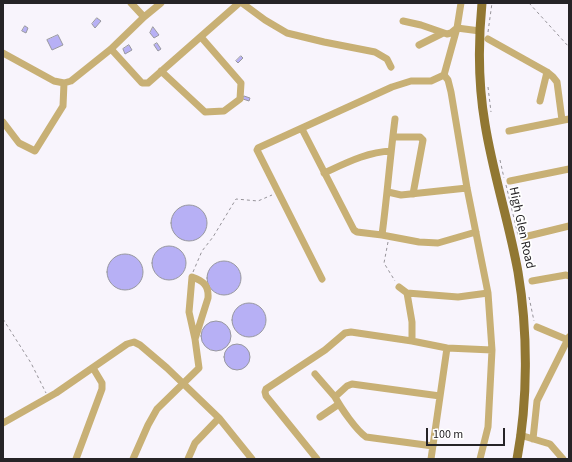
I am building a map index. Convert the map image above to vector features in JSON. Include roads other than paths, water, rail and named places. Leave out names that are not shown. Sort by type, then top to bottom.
[{"type":"main road","name":"High Glen Road","points":[[482,3],[479,74],[485,125],[518,272],[524,328],[525,394],[517,459]]},
{"type":"street","points":[[132,3],[144,17]]},
{"type":"street","points":[[3,53],[54,81],[64,83],[71,81],[110,49],[161,3]]},
{"type":"street","points":[[110,49],[143,84],[148,83],[240,3],[288,33],[375,52],[387,59],[391,67]]},
{"type":"street","points":[[322,279],[257,150],[258,148],[392,87],[411,81],[431,81],[444,75],[457,28],[461,3]]},
{"type":"street","points":[[403,21],[421,25],[443,33],[451,33],[457,28],[480,31]]},
{"type":"street","points":[[419,45],[443,33]]},
{"type":"street","points":[[162,71],[205,112],[224,111],[240,98],[242,83],[201,37]]},
{"type":"street","points":[[488,39],[547,72],[553,77],[557,82],[566,119],[509,131]]},
{"type":"street","points":[[540,101],[547,72]]},
{"type":"street","points":[[444,75],[448,80],[451,92],[467,188],[488,293],[492,350],[488,426],[480,459]]},
{"type":"street","points":[[3,122],[19,143],[35,151],[63,106],[64,83]]},
{"type":"street","points":[[385,236],[391,151],[395,119]]},
{"type":"street","points":[[302,129],[354,231],[419,242],[438,242],[476,232]]},
{"type":"street","points":[[393,137],[420,137],[423,140],[413,194]]},
{"type":"street","points":[[324,173],[363,156],[382,151],[391,151]]},
{"type":"street","points":[[510,181],[569,169]]},
{"type":"street","points":[[388,192],[396,195],[467,188]]},
{"type":"street","points":[[521,238],[569,226]]},
{"type":"street","points":[[532,281],[566,275],[569,276]]},
{"type":"street","points":[[133,459],[157,409],[199,368],[189,312],[192,277],[206,284],[209,292],[195,339]]},
{"type":"street","points":[[399,287],[407,293],[458,297],[488,293]]},
{"type":"street","points":[[407,293],[412,322],[412,341]]},
{"type":"street","points":[[532,439],[537,401],[568,338],[537,327]]},
{"type":"street","points":[[318,459],[266,396],[266,389],[325,350],[345,333],[351,332],[447,348],[492,350]]},
{"type":"street","points":[[3,423],[56,393],[127,344],[134,342],[140,345],[167,368],[219,418],[252,459]]},
{"type":"street","points":[[431,459],[447,348]]},
{"type":"street","points":[[76,459],[102,388],[102,383],[93,368]]},
{"type":"street","points":[[315,374],[335,396],[339,404],[361,433],[366,437],[432,446]]},
{"type":"street","points":[[335,396],[350,384],[440,396]]},
{"type":"street","points":[[320,417],[339,404]]},
{"type":"street","points":[[188,459],[195,443],[219,418]]},
{"type":"street","points":[[520,435],[550,444],[563,459]]}]
